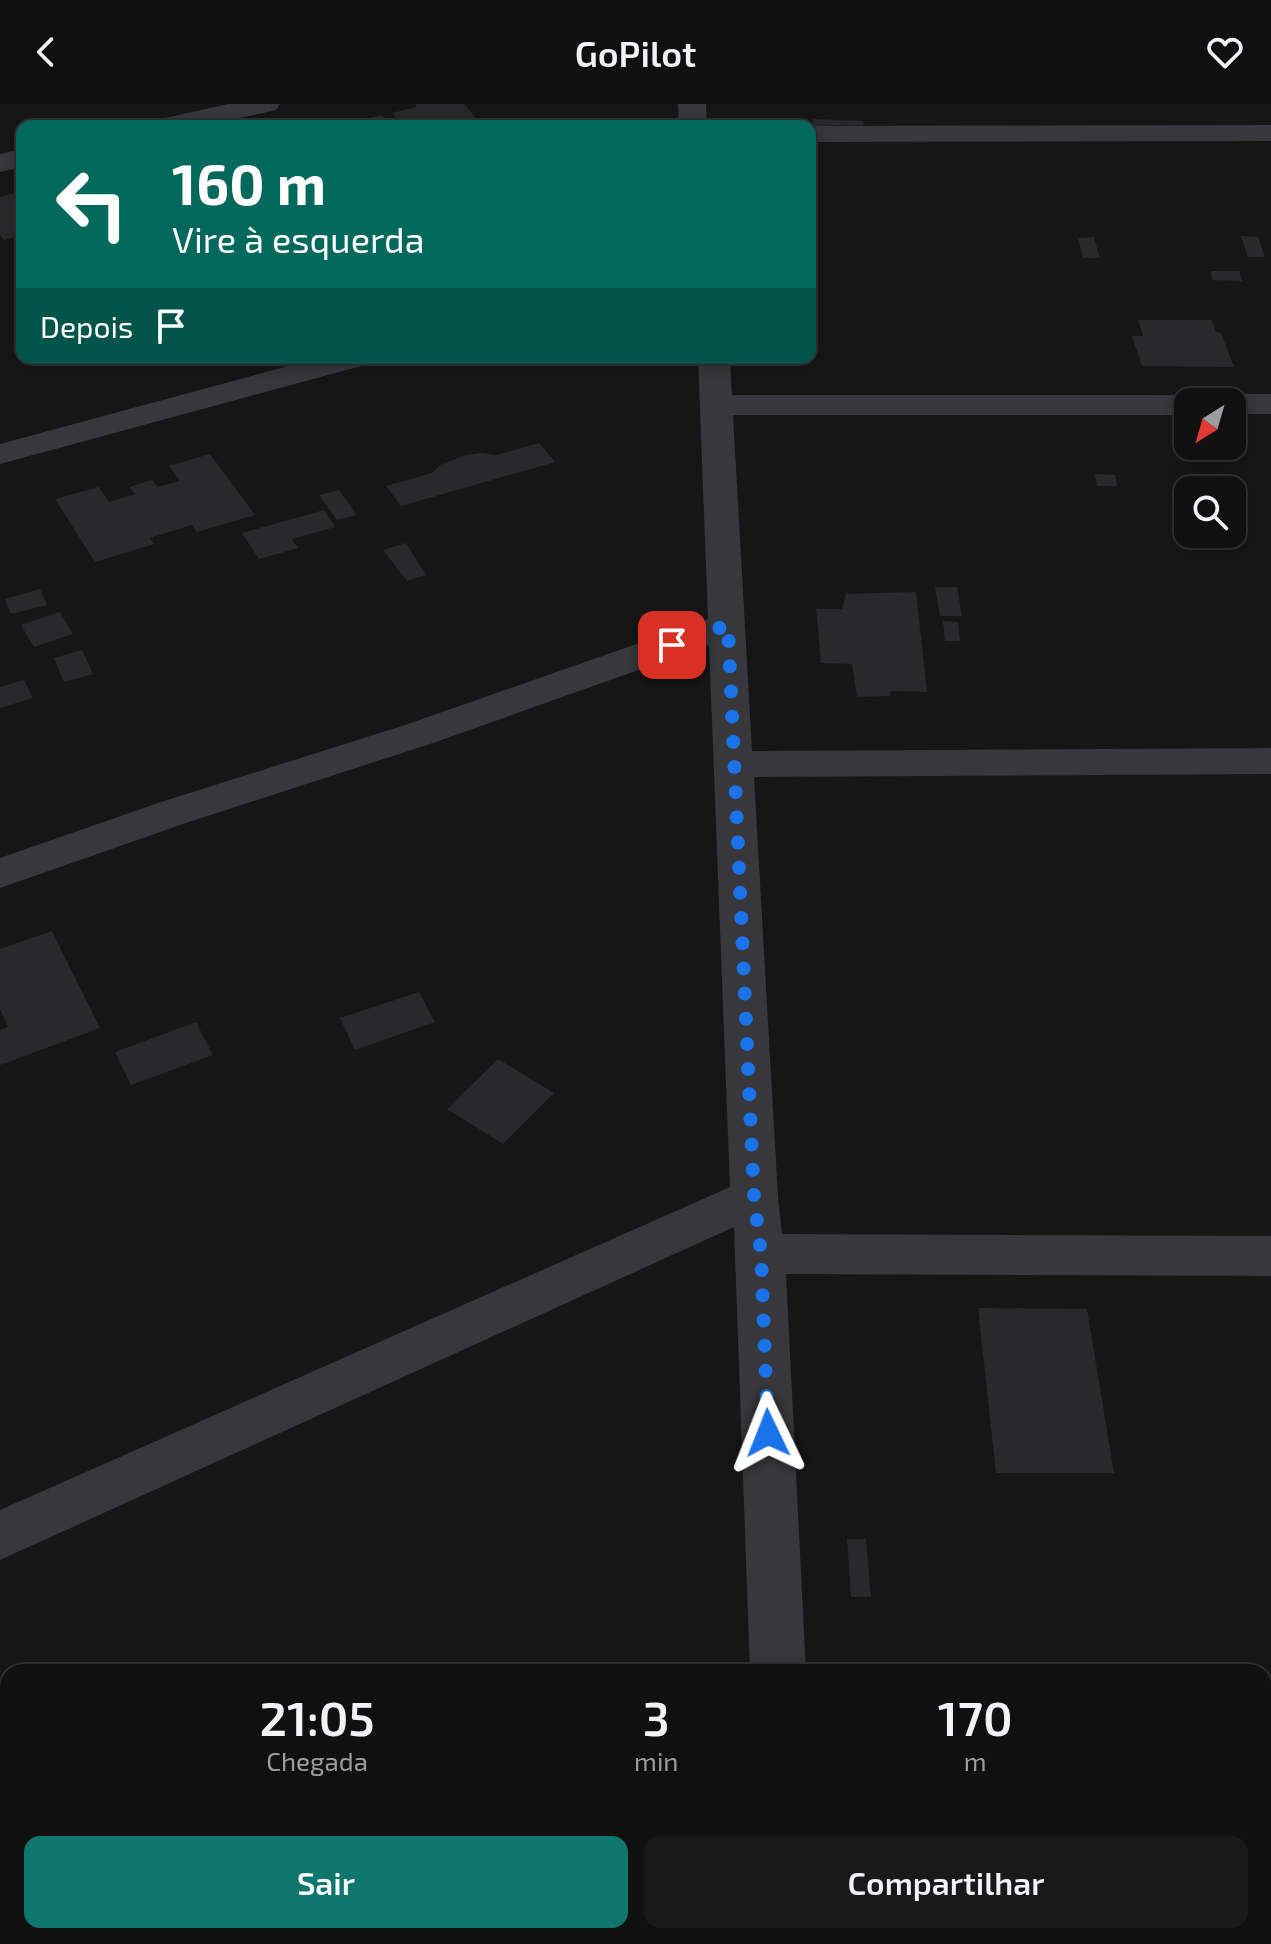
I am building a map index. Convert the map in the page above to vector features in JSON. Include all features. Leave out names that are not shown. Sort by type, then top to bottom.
[{"type":"street","points":[[193,120],[266,104]]},
{"type":"street","points":[[816,134],[1271,133]]},
{"type":"street","points":[[0,454],[332,364]]},
{"type":"street","points":[[715,364],[754,1197],[761,1254],[778,1664]]},
{"type":"street","points":[[1246,404],[1271,404]]},
{"type":"street","points":[[718,405],[1174,405]]},
{"type":"street","points":[[0,873],[172,813],[419,734],[728,625]]},
{"type":"street","points":[[734,764],[1271,761]]},
{"type":"street","points":[[0,1536],[754,1197]]},
{"type":"street","points":[[761,1254],[1271,1256]]},
{"type":"building","points":[[415,104],[464,104],[477,119],[398,120],[392,113],[417,107]]},
{"type":"building","points":[[382,115],[387,120],[362,120]]},
{"type":"building","points":[[813,119],[863,121],[864,125],[816,126],[816,120]]},
{"type":"building","points":[[14,193],[16,195],[16,237],[4,240],[0,235],[0,197]]},
{"type":"building","points":[[1241,236],[1258,237],[1265,257],[1248,257]]},
{"type":"building","points":[[1094,237],[1100,258],[1083,258],[1078,238]]},
{"type":"building","points":[[1211,271],[1239,271],[1242,281],[1212,280]]},
{"type":"building","points":[[1138,320],[1212,320],[1216,332],[1221,333],[1234,367],[1142,366],[1132,336],[1143,336]]},
{"type":"building","points":[[539,443],[555,462],[401,506],[386,486],[432,473],[440,465],[466,455],[497,455]]},
{"type":"building","points":[[210,454],[255,515],[197,532],[192,525],[150,538],[154,544],[95,562],[55,499],[99,487],[109,502],[135,494],[129,487],[152,480],[158,487],[180,481],[169,466]]},
{"type":"building","points":[[1095,474],[1115,475],[1117,486],[1097,486]]},
{"type":"building","points":[[339,490],[357,515],[337,520],[319,495]]},
{"type":"building","points":[[324,510],[335,527],[292,539],[298,548],[259,559],[242,533]]},
{"type":"building","points":[[406,543],[426,575],[407,581],[383,550]]},
{"type":"building","points":[[935,587],[957,587],[962,616],[940,616]]},
{"type":"building","points":[[40,589],[47,605],[11,614],[5,599]]},
{"type":"building","points":[[916,592],[927,692],[891,691],[890,696],[857,697],[852,664],[821,663],[816,609],[842,609],[846,594]]},
{"type":"building","points":[[665,611],[667,619],[644,622],[641,614]]},
{"type":"building","points":[[60,612],[73,634],[34,647],[21,625]]},
{"type":"building","points":[[943,621],[958,622],[960,641],[945,641]]},
{"type":"building","points":[[82,650],[93,674],[64,682],[54,658]]},
{"type":"building","points":[[24,680],[33,698],[0,708],[0,687]]},
{"type":"building","points":[[52,931],[100,1028],[0,1065],[0,1030],[8,1027],[0,1009],[0,949]]},
{"type":"building","points":[[419,992],[435,1022],[355,1050],[340,1018]]},
{"type":"building","points":[[196,1022],[213,1055],[131,1085],[115,1052]]},
{"type":"building","points":[[498,1059],[554,1093],[503,1144],[447,1109]]},
{"type":"building","points":[[978,1308],[1087,1309],[1114,1473],[996,1473]]},
{"type":"building","points":[[847,1539],[866,1539],[871,1597],[851,1597]]},
{"type":"route","points":[[672,645],[728,625],[768,1433]]}]
